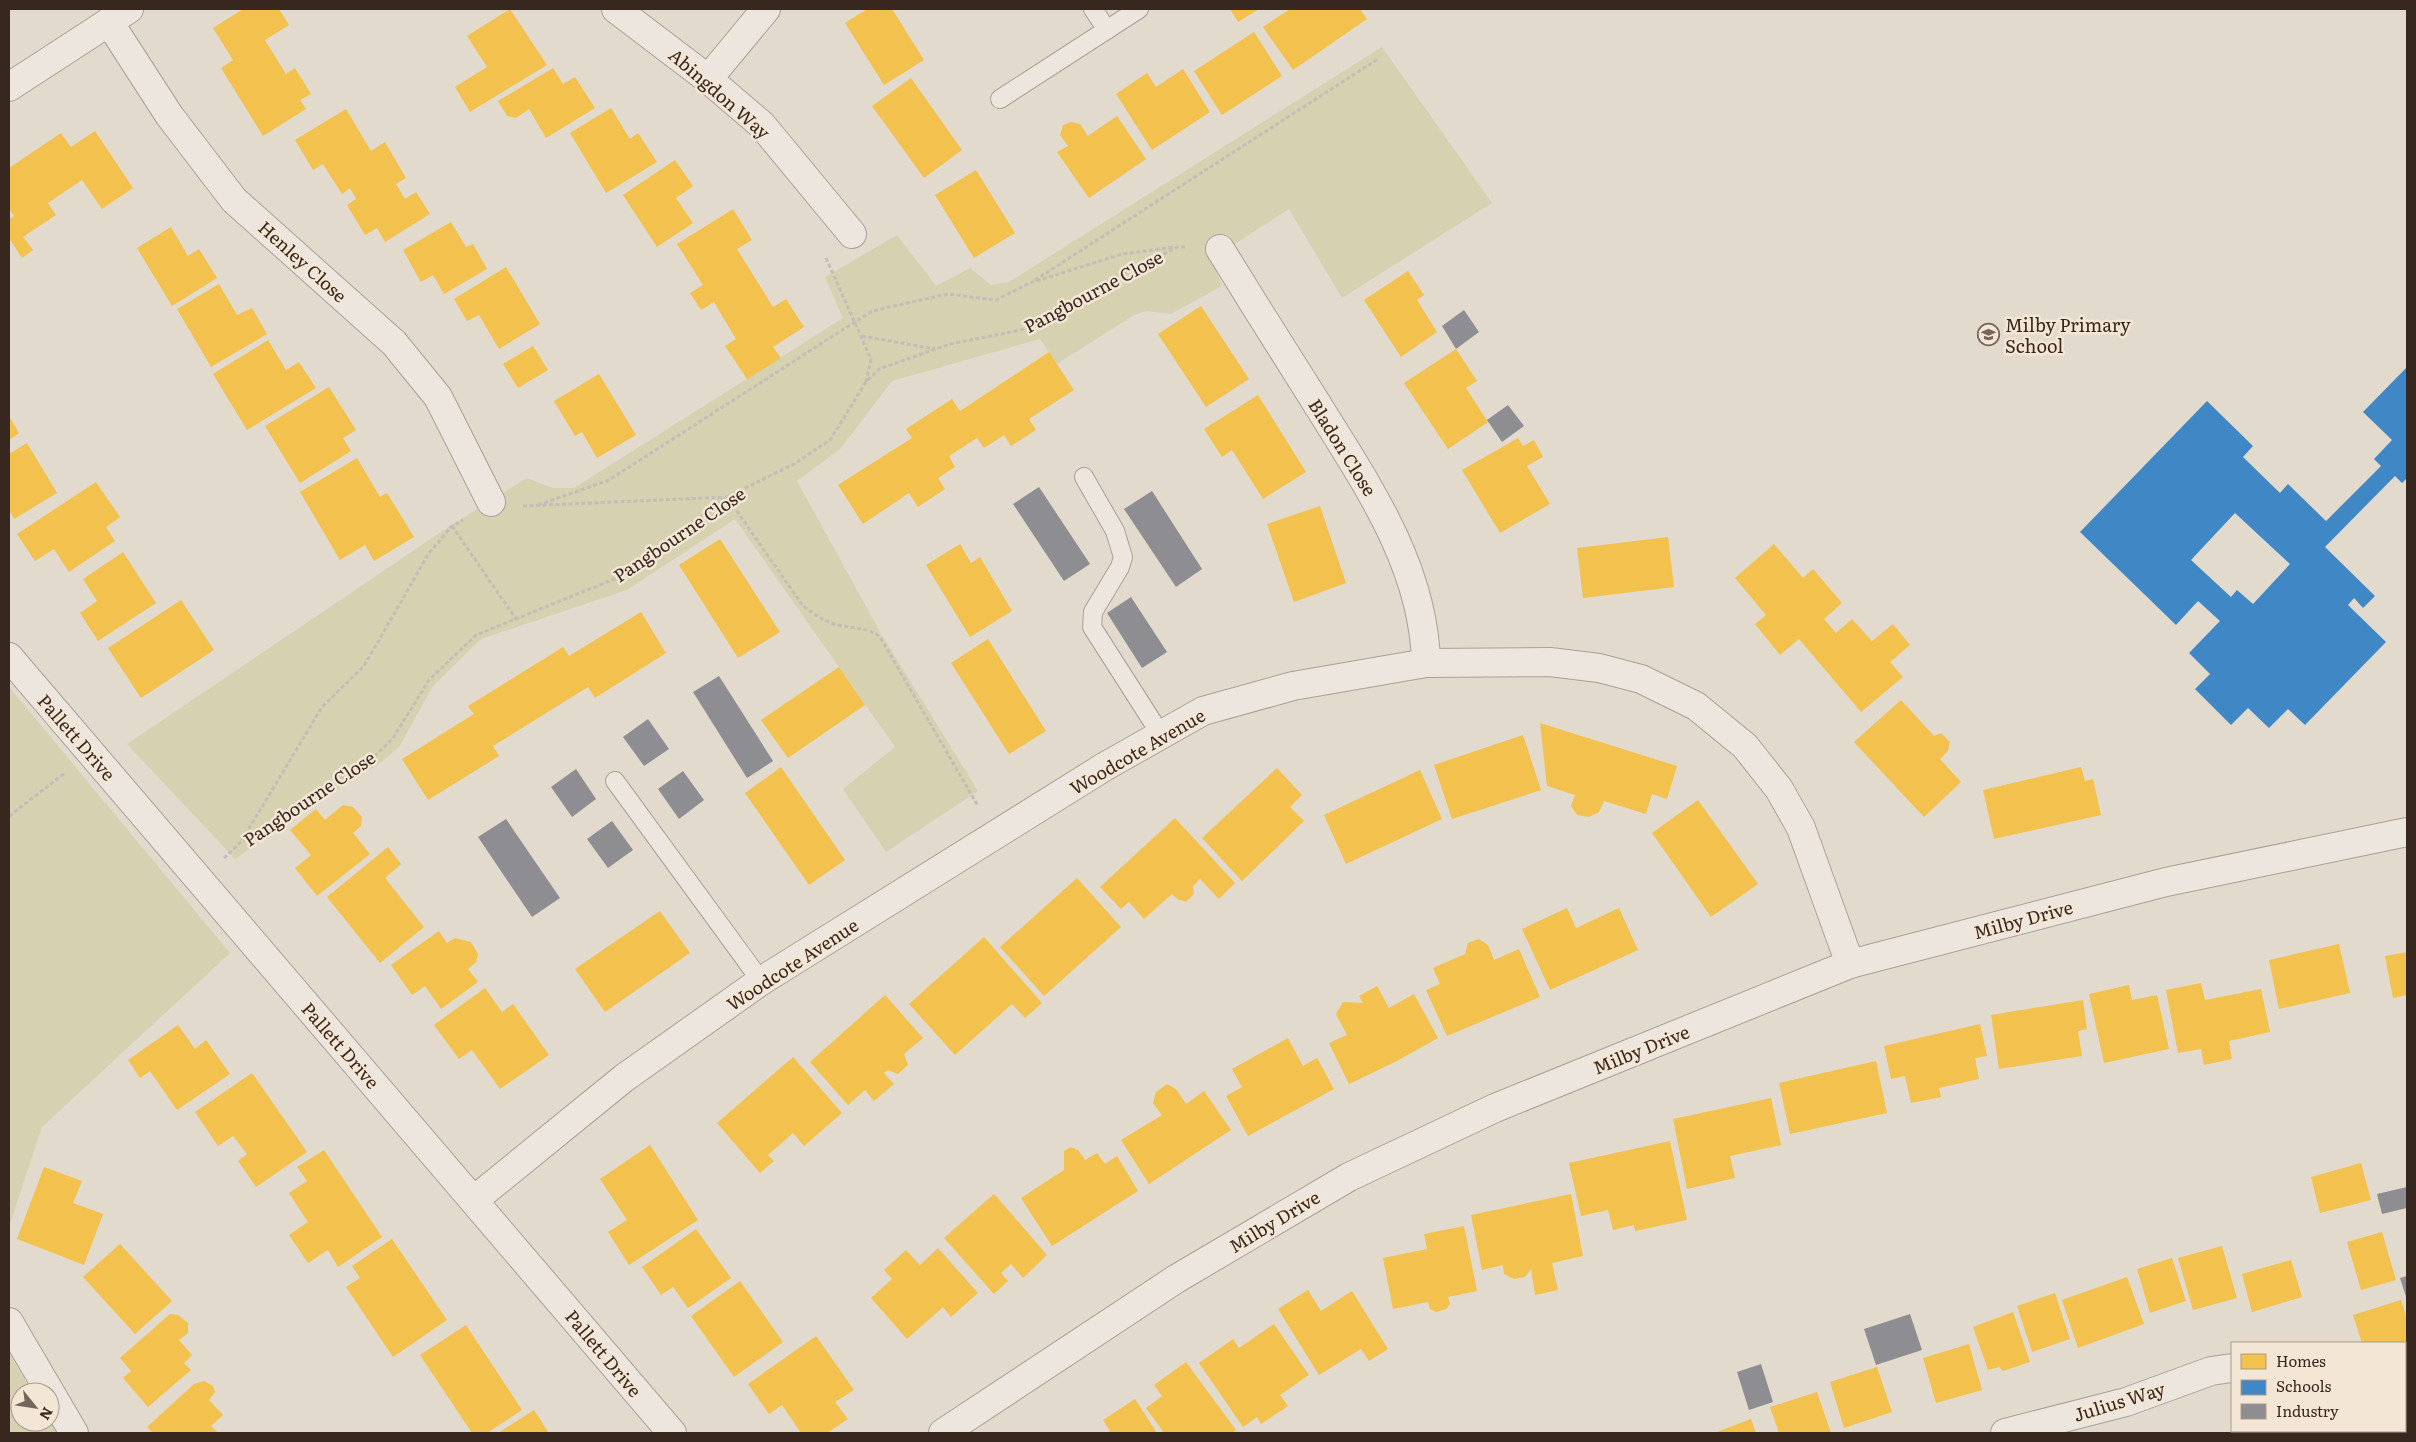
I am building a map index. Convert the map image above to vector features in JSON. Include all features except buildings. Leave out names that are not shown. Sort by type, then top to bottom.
[{"type":"street","name":"Abingdon Way","points":[[616,9],[708,79],[762,125],[852,234]]},
{"type":"street","points":[[708,79],[766,9]]},
{"type":"street","points":[[9,87],[119,15]]},
{"type":"street","name":"Henley Close","points":[[119,15],[169,115],[234,200],[394,344],[438,397],[491,502]]},
{"type":"street","name":"Bladon Close","points":[[1220,249],[1375,497],[1413,582],[1425,638],[1426,663]]},
{"type":"street","name":"Pallett Drive","points":[[9,657],[672,1433]]},
{"type":"street","name":"Woodcote Avenue","points":[[474,1200],[624,1078],[761,981],[1104,767],[1203,711],[1293,686],[1426,663],[1550,662],[1599,668],[1641,679],[1696,706],[1745,746],[1779,789],[1801,828],[1850,964]]},
{"type":"street","name":"Milby Drive","points":[[943,1433],[1176,1279],[1348,1177],[1495,1108],[1850,964],[2166,882],[2407,832]]},
{"type":"street","points":[[9,1322],[74,1433]]},
{"type":"street","name":"Julius Way","points":[[2005,1433],[2126,1402],[2211,1371],[2231,1368]]},
{"type":"lane","points":[[1093,9],[1107,30]]},
{"type":"lane","points":[[1000,99],[1139,9]]},
{"type":"lane","points":[[1084,477],[1115,531],[1123,557],[1120,567],[1093,612],[1092,627],[1161,735]]},
{"type":"lane","points":[[615,782],[761,981]]},
{"type":"path","points":[[535,506],[609,480],[855,320],[872,311],[948,294],[996,300],[1030,282],[1378,59]]},
{"type":"path","points":[[852,234],[822,251],[855,320],[871,359],[866,382]]},
{"type":"path","points":[[1030,282],[1122,254],[1178,246]]},
{"type":"path","name":"Pangbourne Close","points":[[200,881],[241,842],[375,756],[392,738],[429,680],[476,635],[622,576],[727,498],[794,464],[830,440],[866,382],[879,369],[936,349],[1021,330],[1067,308],[1111,279],[1178,246],[1220,249]]},
{"type":"path","points":[[861,336],[936,349]]},
{"type":"path","points":[[241,842],[322,707],[364,666],[429,553],[452,526],[491,502],[501,507],[727,498],[803,606],[818,617],[835,624],[871,630],[880,637],[995,836]]},
{"type":"path","points":[[452,526],[516,619]]},
{"type":"path","points":[[9,816],[90,752]]},
{"type":"shaded area","points":[[1382,47],[1492,203],[1342,298],[1289,209],[1211,259],[1222,286],[1171,314],[1147,311],[1134,315],[1057,364],[1040,339],[892,381],[840,449],[797,481],[880,632],[978,791],[886,852],[843,789],[895,747],[735,519],[627,590],[481,639],[433,686],[399,747],[380,763],[290,820],[235,859],[127,744],[450,526],[527,478],[553,488],[574,488],[843,318],[825,277],[897,235],[936,286],[970,268],[991,285],[1009,282]]},
{"type":"shaded area","points":[[9,687],[230,953],[42,1127],[9,1227]]},
{"type":"shaded area","points":[[9,1353],[26,1382],[10,1382],[10,1432],[58,1433],[9,1433]]},
{"type":"place","name":"Milby Primary School","points":[[1989,334]]}]
